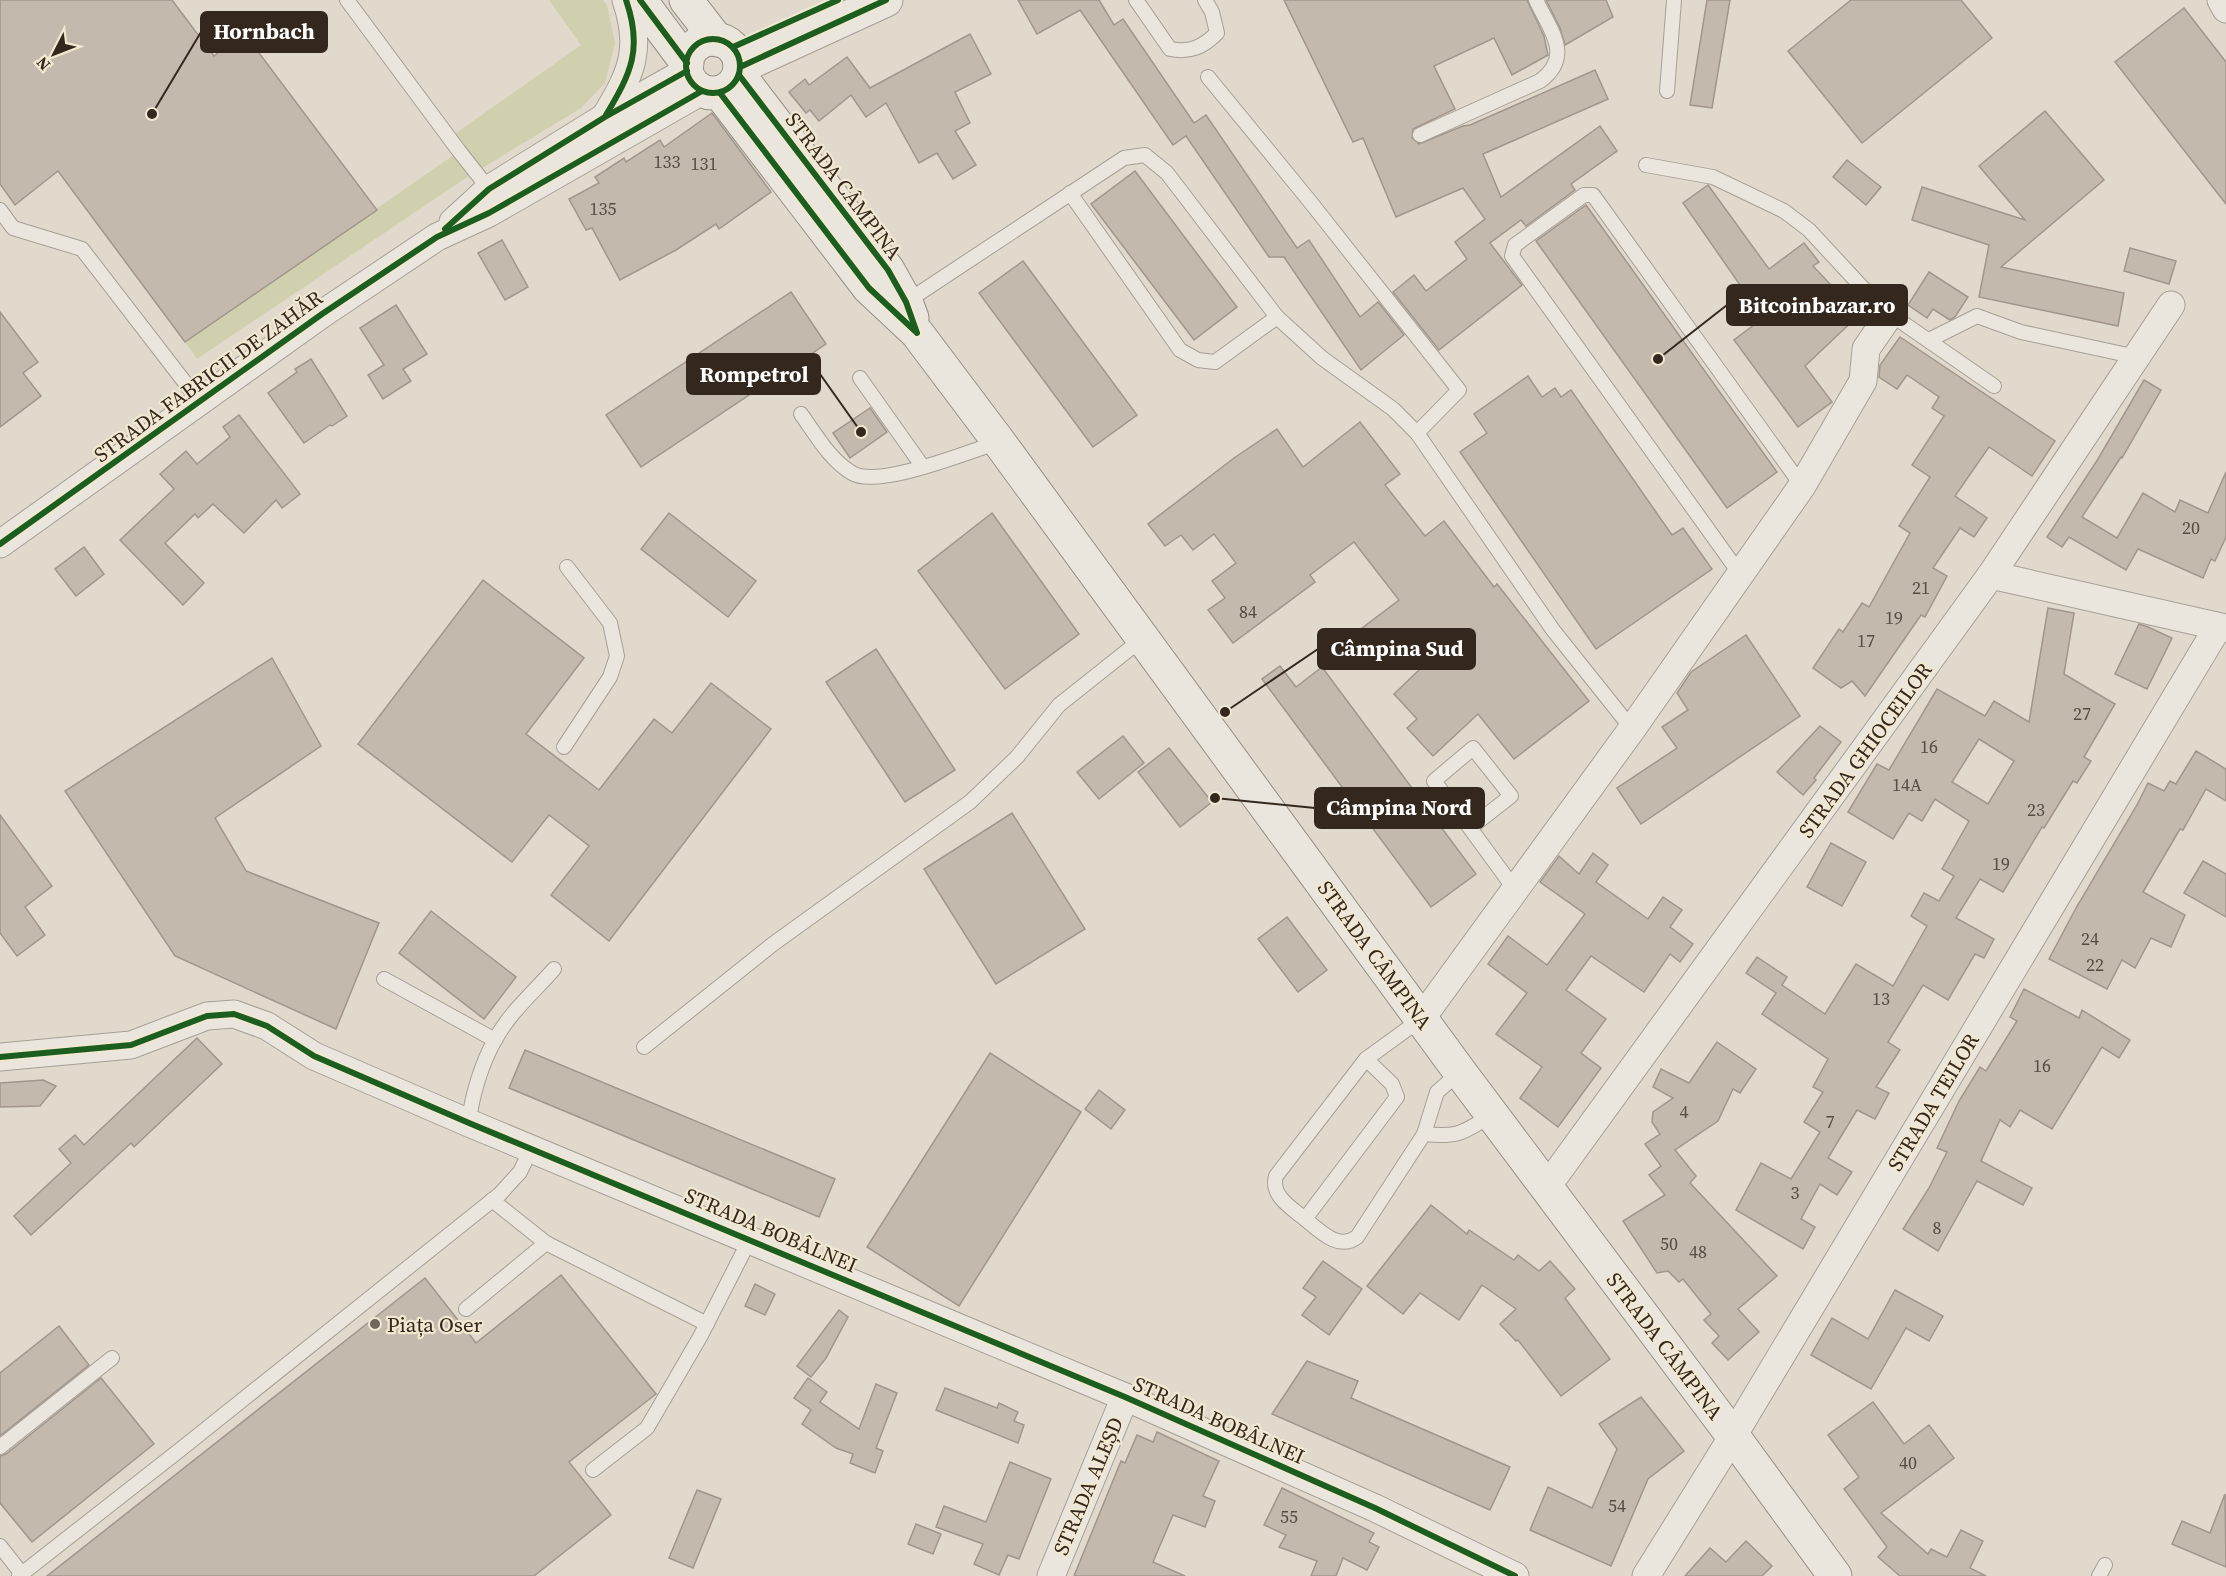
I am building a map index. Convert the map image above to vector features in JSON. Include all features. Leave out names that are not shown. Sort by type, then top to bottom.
[{"type":"main road","points":[[640,0],[715,68]]},
{"type":"main road","points":[[686,0],[715,68]]},
{"type":"main road","name":"STRADA FABRICII DE ZAHĂR","points":[[715,68],[838,0]]},
{"type":"main road","name":"STRADA FABRICII DE ZAHĂR","points":[[715,68],[886,0]]},
{"type":"main road","name":"STRADA CÂMPINA","points":[[715,68],[888,270],[906,302],[917,333]]},
{"type":"main road","name":"STRADA CÂMPINA","points":[[715,68],[869,288],[917,333],[999,442],[1492,1116],[1733,1436],[1835,1576]]},
{"type":"street","points":[[605,117],[624,84],[633,62],[634,37],[626,0]]},
{"type":"street","points":[[2221,0],[2226,9]]},
{"type":"street","name":"STRADA FABRICII DE ZAHĂR","points":[[436,237],[489,213],[715,68]]},
{"type":"street","name":"STRADA FABRICII DE ZAHĂR","points":[[0,544],[322,314],[436,237],[489,189],[605,117],[715,68]]},
{"type":"street","name":"STRADA GHIOCEILOR","points":[[1546,1188],[1992,575],[2171,305]]},
{"type":"street","points":[[1421,1019],[1632,729],[1802,486],[1863,381],[1866,349],[1890,314]]},
{"type":"street","points":[[1992,575],[2222,627]]},
{"type":"street","name":"STRADA TEILOR","points":[[1646,1576],[2222,627]]},
{"type":"street","name":"STRADA BOBÂLNEI","points":[[0,1057],[131,1045],[207,1016],[234,1014],[267,1026],[314,1056],[469,1123],[1125,1397],[1375,1508],[1515,1576]]},
{"type":"street","name":"STRADA ALEȘD","points":[[1051,1576],[1125,1397]]},
{"type":"lane","points":[[347,0],[489,189]]},
{"type":"lane","points":[[1136,0],[1170,49],[1184,51],[1204,45],[1217,33],[1212,12],[1205,0]]},
{"type":"lane","points":[[1420,135],[1540,81],[1552,73],[1558,62],[1558,48],[1536,0]]},
{"type":"lane","points":[[1667,91],[1674,0]]},
{"type":"lane","points":[[1208,77],[1308,199],[1458,390],[1417,433]]},
{"type":"lane","points":[[906,302],[1124,158],[1146,155],[1167,173],[1277,317],[1322,358],[1393,409],[1417,433],[1553,630],[1632,729]]},
{"type":"lane","points":[[1646,165],[1713,177],[1784,211],[1809,230],[1890,314],[1994,386]]},
{"type":"lane","points":[[1070,193],[1180,350],[1198,360],[1215,362],[1277,317]]},
{"type":"lane","points":[[1740,574],[1512,255],[1515,245],[1584,195],[1593,195],[1802,486]]},
{"type":"lane","points":[[0,210],[13,228],[82,249],[200,402]]},
{"type":"lane","points":[[1929,340],[1977,316],[2021,332],[2137,357]]},
{"type":"lane","points":[[860,378],[923,467]]},
{"type":"lane","points":[[801,414],[829,452],[854,474],[878,478],[923,467],[999,442]]},
{"type":"lane","points":[[564,747],[610,677],[616,657],[610,623],[567,567]]},
{"type":"lane","points":[[644,1047],[773,945],[970,802],[1017,757],[1059,705],[1142,639]]},
{"type":"lane","points":[[1470,828],[1511,796],[1473,748],[1434,781],[1516,891]]},
{"type":"lane","points":[[469,1123],[471,1101],[495,1040],[512,1017],[555,969]]},
{"type":"lane","points":[[384,979],[495,1040]]},
{"type":"lane","points":[[1421,1019],[1366,1059],[1276,1176],[1274,1186],[1277,1193],[1305,1219],[1332,1239],[1346,1243],[1352,1240],[1363,1230],[1424,1134],[1437,1092],[1460,1072]]},
{"type":"lane","points":[[1305,1219],[1397,1097],[1392,1084],[1366,1059]]},
{"type":"lane","points":[[1424,1134],[1444,1137],[1458,1135],[1492,1116]]},
{"type":"lane","points":[[0,1546],[20,1575],[492,1200],[520,1172],[532,1148]]},
{"type":"lane","points":[[492,1200],[546,1243],[707,1324]]},
{"type":"lane","points":[[593,1470],[647,1428],[707,1324],[750,1239]]},
{"type":"lane","points":[[466,1309],[546,1243]]},
{"type":"lane","points":[[0,1447],[112,1358]]},
{"type":"green space","points":[[549,0],[603,0],[607,5],[615,43],[605,83],[581,108],[463,180],[197,359],[185,342],[458,152],[449,138],[581,45]]},
{"type":"building","points":[[0,0],[172,0],[214,56],[244,33],[377,210],[185,342],[58,171],[15,205],[0,184]]},
{"type":"building","points":[[1018,0],[1099,0],[1114,25],[1123,19],[1194,123],[1206,115],[1297,248],[1309,240],[1360,317],[1378,302],[1404,335],[1361,370],[1284,257],[1269,257],[1186,136],[1173,145],[1080,10],[1037,34]]},
{"type":"building","points":[[1284,0],[1527,0],[1544,36],[1548,55],[1512,75],[1494,38],[1434,66],[1455,109],[1413,129],[1412,138],[1419,144],[1470,125],[1595,70],[1608,99],[1483,154],[1501,197],[1600,126],[1617,151],[1571,184],[1575,190],[1526,226],[1521,220],[1490,243],[1522,285],[1439,350],[1393,292],[1414,275],[1426,291],[1467,259],[1455,242],[1485,219],[1463,188],[1396,217],[1363,138],[1353,142]]},
{"type":"building","points":[[1546,0],[1606,0],[1613,17],[1565,45],[1560,28]]},
{"type":"building","points":[[1707,0],[1730,0],[1712,108],[1690,105]]},
{"type":"building","points":[[1851,0],[1961,0],[1992,38],[1862,143],[1788,51]]},
{"type":"building","points":[[2184,8],[2226,62],[2226,204],[2115,62]]},
{"type":"building","points":[[970,34],[991,74],[955,92],[970,123],[955,131],[976,165],[953,179],[937,153],[919,163],[886,103],[866,117],[851,95],[819,121],[810,110],[806,113],[789,92],[805,79],[809,85],[847,57],[870,88]]},
{"type":"building","points":[[2045,111],[2104,180],[2001,267],[2124,293],[2118,326],[1979,297],[1989,245],[1912,220],[1922,187],[2025,220],[1979,166]]},
{"type":"building","points":[[712,113],[771,192],[719,229],[716,224],[676,250],[620,280],[592,228],[586,230],[569,199],[599,183],[595,177],[624,158],[626,162],[660,140],[664,147]]},
{"type":"building","points":[[1847,160],[1881,187],[1866,205],[1833,177]]},
{"type":"building","points":[[1135,171],[1237,307],[1194,340],[1091,204]]},
{"type":"building","points":[[1708,185],[1769,269],[1804,243],[1819,262],[1813,266],[1859,315],[1805,366],[1832,402],[1798,427],[1734,340],[1763,318],[1683,203]]},
{"type":"building","points":[[1586,205],[1777,472],[1727,508],[1536,241]]},
{"type":"building","points":[[502,240],[528,287],[505,300],[478,253]]},
{"type":"building","points":[[2130,248],[2176,261],[2169,284],[2124,271]]},
{"type":"building","points":[[1023,261],[1137,415],[1093,447],[979,293]]},
{"type":"building","points":[[1929,272],[1968,297],[1955,317],[1950,320],[1933,309],[1927,318],[1908,305]]},
{"type":"building","points":[[791,292],[826,344],[641,467],[606,415]]},
{"type":"building","points":[[396,305],[427,354],[403,369],[411,381],[383,399],[368,375],[384,365],[360,328]]},
{"type":"building","points":[[0,312],[38,362],[23,373],[41,396],[0,427]]},
{"type":"building","points":[[1900,337],[2055,441],[2032,476],[1989,447],[1955,496],[1987,518],[1974,537],[1960,528],[1933,568],[1947,576],[1925,617],[1921,615],[1865,696],[1852,681],[1841,688],[1813,668],[1839,629],[1843,632],[1862,603],[1869,607],[1910,533],[1899,526],[1930,477],[1912,465],[1944,416],[1932,408],[1939,397],[1907,375],[1897,389],[1879,377],[1880,365]]},
{"type":"building","points":[[311,359],[347,416],[304,443],[268,393],[297,372],[295,369]]},
{"type":"building","points":[[1528,376],[1542,397],[1555,388],[1561,397],[1571,390],[1672,535],[1683,528],[1712,569],[1596,649],[1460,452],[1487,433],[1474,414]]},
{"type":"building","points":[[2144,380],[2161,390],[2122,458],[2082,517],[2117,538],[2143,493],[2175,512],[2180,500],[2208,513],[2226,472],[2226,537],[2215,561],[2211,559],[2203,578],[2138,549],[2126,570],[2069,537],[2062,547],[2047,537],[2098,459]]},
{"type":"building","points":[[870,408],[887,432],[850,458],[833,433]]},
{"type":"building","points":[[239,415],[300,494],[282,508],[276,500],[244,533],[213,504],[198,518],[195,514],[165,543],[204,583],[183,605],[120,540],[174,489],[160,474],[186,451],[197,464],[230,437],[223,427]]},
{"type":"building","points":[[1360,422],[1400,474],[1385,485],[1425,536],[1444,521],[1494,587],[1497,584],[1589,701],[1514,759],[1478,714],[1433,756],[1407,728],[1417,719],[1394,694],[1419,670],[1395,636],[1373,653],[1357,632],[1399,600],[1354,542],[1310,575],[1315,582],[1233,643],[1208,610],[1225,598],[1212,581],[1236,563],[1214,534],[1193,550],[1181,535],[1165,546],[1148,524],[1234,458],[1277,429],[1303,467]]},
{"type":"building","points":[[669,513],[756,581],[728,617],[641,549]]},
{"type":"building","points":[[992,513],[1079,634],[1005,689],[918,571]]},
{"type":"building","points":[[84,547],[104,574],[76,596],[55,569]]},
{"type":"building","points":[[483,580],[584,658],[526,734],[599,790],[654,719],[672,733],[711,683],[771,729],[609,941],[551,895],[589,846],[549,815],[512,862],[358,744]]},
{"type":"building","points":[[2048,608],[2074,613],[2064,674],[2115,704],[2084,757],[2091,761],[2077,783],[2073,781],[2044,828],[2042,827],[2003,892],[1980,879],[1956,918],[1994,939],[1984,958],[1975,954],[1948,1000],[1923,985],[1888,1042],[1900,1050],[1876,1087],[1889,1093],[1875,1119],[1857,1110],[1828,1158],[1852,1172],[1837,1195],[1820,1184],[1801,1219],[1815,1227],[1803,1249],[1736,1210],[1761,1163],[1791,1179],[1820,1132],[1804,1122],[1823,1092],[1813,1087],[1828,1059],[1762,1014],[1776,993],[1746,973],[1757,957],[1787,977],[1782,985],[1825,1014],[1856,964],[1893,986],[1927,926],[1911,916],[1924,893],[1939,901],[1954,876],[1942,869],[1969,821],[1935,799],[1922,821],[1909,813],[1893,839],[1848,812],[1877,764],[1889,770],[1937,689],[1985,716],[1994,701],[2029,722]],"holes":[[[1979,739],[2014,761],[1988,804],[1952,782]]]},
{"type":"building","points":[[2139,624],[2172,638],[2147,689],[2115,674]]},
{"type":"building","points":[[1746,635],[1800,716],[1641,824],[1617,788],[1677,748],[1662,727],[1688,710],[1677,693],[1691,672]]},
{"type":"building","points":[[876,649],[955,770],[905,802],[826,682]]},
{"type":"building","points":[[272,658],[321,746],[215,818],[246,871],[379,923],[336,1029],[175,956],[65,791]]},
{"type":"building","points":[[1280,666],[1296,687],[1322,667],[1476,874],[1431,907],[1262,679]]},
{"type":"building","points":[[1820,726],[1841,742],[1814,778],[1816,780],[1803,795],[1777,772]]},
{"type":"building","points":[[1123,736],[1144,763],[1099,799],[1077,772]]},
{"type":"building","points":[[1169,748],[1212,802],[1180,827],[1138,772]]},
{"type":"building","points":[[2196,751],[2226,769],[2226,801],[2206,789],[2143,892],[2185,915],[2171,947],[2151,938],[2135,968],[2122,960],[2107,989],[2049,959],[2148,783],[2164,791],[2170,781],[2176,784]]},
{"type":"building","points":[[1012,813],[1085,929],[996,984],[924,869]]},
{"type":"building","points":[[0,815],[52,886],[25,907],[45,935],[17,956],[0,933]]},
{"type":"building","points":[[1831,843],[1866,862],[1842,906],[1807,887]]},
{"type":"building","points":[[1593,853],[1608,865],[1596,882],[1648,919],[1663,897],[1682,910],[1670,927],[1693,944],[1680,962],[1670,954],[1644,992],[1591,956],[1566,990],[1606,1019],[1581,1053],[1601,1068],[1558,1127],[1520,1098],[1542,1067],[1496,1034],[1527,993],[1488,964],[1508,936],[1547,965],[1585,914],[1540,882],[1559,856],[1579,874]]},
{"type":"building","points":[[2203,861],[2226,874],[2226,917],[2184,893]]},
{"type":"building","points":[[431,911],[516,977],[484,1019],[399,953]]},
{"type":"building","points":[[1287,917],[1327,970],[1298,992],[1258,939]]},
{"type":"building","points":[[2024,989],[2079,1018],[2082,1010],[2130,1040],[2119,1058],[2102,1047],[2052,1129],[2020,1110],[2010,1127],[2000,1120],[1981,1161],[2032,1188],[2023,1205],[1977,1181],[1938,1251],[1903,1229],[1929,1188],[1947,1152],[1937,1148],[1959,1101],[1980,1067],[1986,1071],[2017,1021],[2010,1017]]},
{"type":"building","points":[[197,1038],[222,1064],[134,1147],[131,1143],[31,1235],[14,1216],[71,1163],[59,1149],[75,1135],[84,1145]]},
{"type":"building","points":[[1717,1042],[1756,1069],[1740,1093],[1733,1089],[1718,1121],[1675,1150],[1696,1176],[1690,1183],[1777,1276],[1738,1309],[1759,1332],[1728,1360],[1712,1343],[1719,1336],[1704,1320],[1711,1314],[1683,1279],[1679,1282],[1668,1271],[1657,1273],[1623,1221],[1665,1195],[1649,1175],[1661,1166],[1645,1144],[1660,1134],[1652,1122],[1653,1112],[1673,1098],[1653,1087],[1661,1069],[1689,1083]]},
{"type":"building","points":[[525,1050],[835,1179],[819,1217],[509,1088]]},
{"type":"building","points":[[990,1053],[1081,1112],[959,1306],[867,1247]]},
{"type":"building","points":[[43,1080],[56,1086],[40,1106],[0,1107],[0,1083]]},
{"type":"building","points":[[1099,1090],[1125,1110],[1111,1129],[1085,1109]]},
{"type":"building","points":[[1431,1205],[1467,1234],[1469,1230],[1514,1260],[1518,1255],[1539,1271],[1550,1261],[1575,1289],[1565,1298],[1610,1359],[1561,1396],[1518,1340],[1516,1341],[1500,1324],[1516,1309],[1482,1285],[1459,1320],[1420,1293],[1403,1314],[1367,1286]]},
{"type":"building","points":[[1323,1261],[1362,1289],[1329,1335],[1302,1315],[1316,1297],[1303,1288]]},
{"type":"building","points":[[561,1275],[656,1394],[569,1462],[611,1515],[534,1576],[47,1576],[425,1278],[476,1343]]},
{"type":"building","points":[[755,1284],[775,1294],[765,1315],[745,1306]]},
{"type":"building","points":[[1895,1290],[1943,1316],[1929,1341],[1906,1328],[1871,1389],[1811,1355],[1832,1318],[1868,1339]]},
{"type":"building","points":[[839,1310],[848,1317],[826,1358],[811,1377],[797,1366]]},
{"type":"building","points":[[59,1326],[89,1365],[0,1436],[0,1373]]},
{"type":"building","points":[[1307,1361],[1358,1381],[1351,1398],[1510,1467],[1490,1510],[1272,1414]]},
{"type":"building","points":[[101,1378],[154,1444],[32,1542],[0,1503],[0,1456],[6,1454]]},
{"type":"building","points":[[808,1378],[827,1392],[820,1402],[859,1429],[876,1384],[897,1393],[876,1448],[883,1451],[875,1473],[850,1463],[853,1454],[836,1448],[802,1424],[811,1410],[794,1398]]},
{"type":"building","points":[[945,1388],[997,1408],[999,1403],[1018,1412],[1014,1421],[1024,1425],[1018,1443],[936,1410]]},
{"type":"building","points":[[1641,1397],[1684,1451],[1648,1479],[1611,1566],[1530,1530],[1548,1487],[1592,1508],[1617,1449],[1599,1424]]},
{"type":"building","points":[[1873,1402],[1904,1444],[1929,1425],[1954,1458],[1881,1513],[1928,1554],[1931,1549],[1947,1557],[1961,1530],[1983,1541],[1970,1568],[1986,1576],[1900,1576],[1878,1557],[1887,1547],[1844,1489],[1859,1477],[1828,1435]]},
{"type":"building","points":[[1157,1432],[1219,1461],[1203,1496],[1215,1501],[1205,1527],[1173,1515],[1153,1562],[1185,1576],[1074,1576],[1121,1461],[1125,1463],[1137,1435],[1153,1442]]},
{"type":"building","points":[[1010,1462],[1051,1479],[1019,1559],[1008,1555],[999,1575],[974,1564],[983,1544],[936,1527],[944,1506],[986,1522]]},
{"type":"building","points":[[1282,1488],[1374,1533],[1369,1542],[1379,1547],[1367,1570],[1343,1558],[1336,1576],[1311,1576],[1317,1561],[1279,1547],[1286,1535],[1264,1525]]},
{"type":"building","points":[[697,1490],[721,1499],[693,1568],[669,1558]]},
{"type":"building","points":[[2225,1494],[2226,1567],[2172,1544],[2182,1521],[2210,1533]]},
{"type":"building","points":[[916,1524],[941,1534],[933,1554],[908,1544]]},
{"type":"building","points":[[1746,1541],[1772,1566],[1762,1576],[1685,1576],[1710,1548],[1726,1562]]},
{"type":"cycle path","points":[[606,115],[622,86],[632,60],[634,33],[626,0]]},
{"type":"cycle path","points":[[640,0],[687,63]]},
{"type":"cycle path","points":[[733,47],[838,0]]},
{"type":"cycle path","points":[[740,67],[886,0]]},
{"type":"cycle path","points":[[713,39],[723,41],[732,47],[738,56],[740,66],[738,76],[732,85],[723,91],[713,93],[703,91],[694,85],[688,76],[686,66],[688,56],[694,47],[703,41],[713,39]]},
{"type":"cycle path","points":[[445,229],[489,189],[605,117],[687,71]]},
{"type":"cycle path","points":[[739,75],[888,270],[906,302],[917,333]]},
{"type":"cycle path","points":[[0,544],[322,314],[437,237],[489,213],[702,91]]},
{"type":"cycle path","points":[[720,93],[869,288],[915,331]]},
{"type":"cycle path","points":[[0,1057],[131,1045],[207,1016],[234,1014],[267,1026],[314,1056],[469,1123],[1125,1397],[1375,1508],[1515,1576]]},
{"type":"place","name":"Hornbach","points":[[152,114]]},
{"type":"place","name":"Bitcoinbazar.ro","points":[[1658,359]]},
{"type":"place","name":"Rompetrol","points":[[861,432]]},
{"type":"place","name":"Câmpina Sud","points":[[1225,712]]},
{"type":"place","name":"Câmpina Nord","points":[[1215,798]]},
{"type":"place","name":"Piața Oser","points":[[375,1324]]}]
